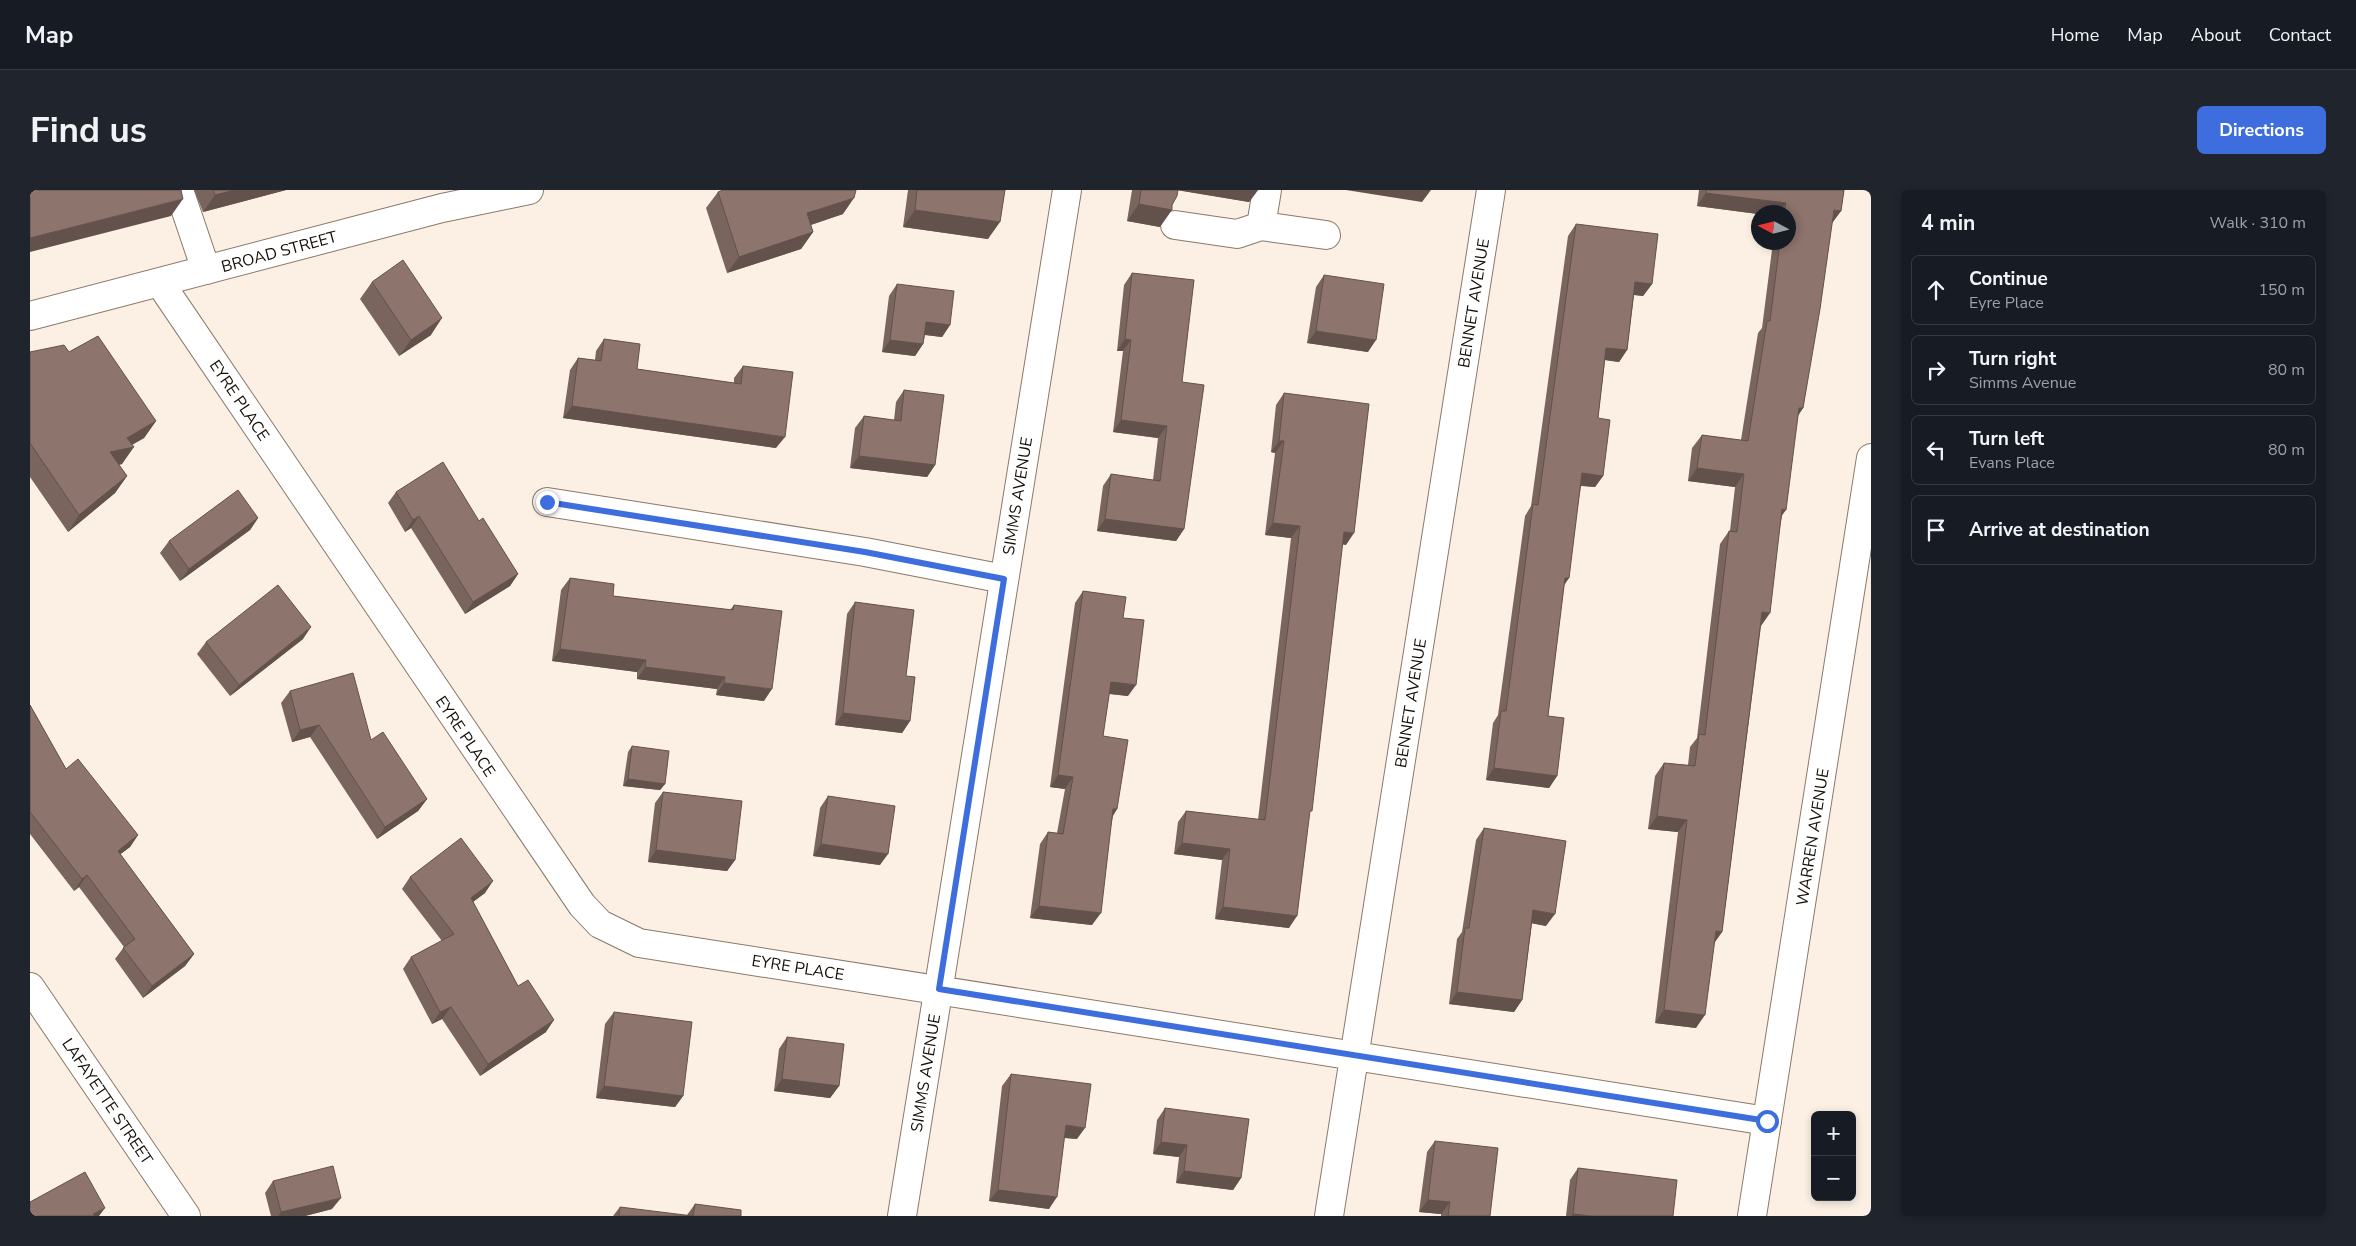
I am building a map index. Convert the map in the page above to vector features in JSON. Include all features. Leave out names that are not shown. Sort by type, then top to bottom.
[{"type":"street","points":[[179,190],[206,270]]},
{"type":"street","name":"BROAD STREET","points":[[30,316],[442,208],[529,190]]},
{"type":"street","name":"SIMMS AVENUE","points":[[902,1216],[1067,190]]},
{"type":"street","points":[[1261,226],[1267,190]]},
{"type":"street","name":"BENNET AVENUE","points":[[1329,1216],[1491,190]]},
{"type":"street","points":[[1175,225],[1237,234],[1261,226],[1326,235]]},
{"type":"street","name":"EYRE PLACE","points":[[160,283],[582,905],[600,924],[639,943],[1767,1121]]},
{"type":"street","name":"WARREN AVENUE","points":[[1752,1216],[1871,458]]},
{"type":"street","points":[[547,502],[865,552],[1004,579]]},
{"type":"street","name":"LAFAYETTE STREET","points":[[30,987],[186,1216]]},
{"type":"building","points":[[30,190],[181,190],[183,199],[30,238]]},
{"type":"building","points":[[213,190],[235,190],[215,195]]},
{"type":"building","points":[[723,190],[856,190],[854,198],[807,213],[813,232],[739,257],[718,192]]},
{"type":"building","points":[[917,190],[1005,190],[1000,222],[915,210]]},
{"type":"building","points":[[1141,190],[1178,190],[1172,210],[1139,204]]},
{"type":"building","points":[[1706,190],[1844,190],[1841,211],[1834,210],[1803,408],[1799,408],[1786,510],[1782,509],[1770,613],[1762,612],[1722,932],[1716,931],[1705,1015],[1664,1010],[1687,820],[1657,816],[1664,763],[1695,766],[1699,734],[1705,735],[1729,531],[1737,532],[1744,474],[1697,468],[1702,435],[1748,441],[1767,321],[1770,321],[1779,250],[1796,250],[1796,205],[1706,193]]},
{"type":"building","points":[[1576,224],[1658,234],[1652,284],[1635,282],[1627,350],[1606,348],[1598,418],[1610,420],[1603,476],[1582,473],[1569,578],[1565,578],[1548,716],[1564,718],[1557,776],[1494,768],[1501,711],[1506,711],[1533,504],[1538,505]]},
{"type":"building","points":[[403,260],[442,318],[411,340],[372,282]]},
{"type":"building","points":[[1132,273],[1194,280],[1182,382],[1204,385],[1184,529],[1105,519],[1111,474],[1160,481],[1167,426],[1121,420],[1131,340],[1125,339]]},
{"type":"building","points":[[1324,275],[1384,284],[1376,340],[1316,331]]},
{"type":"building","points":[[897,284],[954,291],[950,325],[926,322],[923,344],[890,340]]},
{"type":"building","points":[[98,336],[156,421],[127,438],[134,447],[110,452],[127,476],[79,515],[30,443],[30,352],[64,345],[69,352]]},
{"type":"building","points":[[604,339],[640,344],[637,369],[741,384],[743,366],[793,372],[785,437],[572,406],[578,358],[601,361]]},
{"type":"building","points":[[904,390],[944,395],[935,465],[859,456],[864,416],[901,421]]},
{"type":"building","points":[[1284,393],[1369,404],[1354,533],[1344,532],[1312,811],[1310,811],[1297,916],[1223,907],[1230,849],[1182,843],[1186,811],[1265,820],[1300,526],[1273,523],[1284,441],[1279,441]]},
{"type":"building","points":[[443,462],[479,521],[483,518],[518,574],[473,602],[419,516],[413,520],[396,492]]},
{"type":"building","points":[[238,490],[258,518],[189,569],[169,541]]},
{"type":"building","points":[[570,578],[614,584],[613,596],[733,610],[734,605],[782,611],[772,689],[724,683],[725,677],[645,667],[646,660],[560,649]]},
{"type":"building","points":[[278,585],[311,627],[239,685],[206,642]]},
{"type":"building","points":[[1083,591],[1126,597],[1123,618],[1144,620],[1136,685],[1111,682],[1103,736],[1128,740],[1117,809],[1113,809],[1101,913],[1039,906],[1048,832],[1063,834],[1073,777],[1058,775]]},
{"type":"building","points":[[855,602],[914,610],[906,676],[915,677],[910,721],[843,713]]},
{"type":"building","points":[[353,673],[371,740],[383,732],[427,799],[385,827],[319,725],[300,730],[290,691]]},
{"type":"building","points":[[30,705],[66,769],[78,759],[138,835],[118,851],[194,954],[152,986],[123,948],[135,939],[87,875],[82,879],[30,812]]},
{"type":"building","points":[[632,746],[669,751],[665,784],[628,779]]},
{"type":"building","points":[[663,792],[742,801],[735,860],[656,850]]},
{"type":"building","points":[[828,796],[895,806],[888,854],[821,844]]},
{"type":"building","points":[[1484,828],[1566,841],[1555,914],[1533,910],[1522,1000],[1457,992],[1465,928],[1469,928]]},
{"type":"building","points":[[461,838],[493,881],[471,898],[518,986],[528,980],[554,1020],[488,1064],[451,1007],[440,1012],[411,957],[454,934],[410,877]]},
{"type":"building","points":[[614,1012],[692,1022],[683,1096],[604,1086]]},
{"type":"building","points":[[787,1037],[844,1044],[839,1086],[782,1079]]},
{"type":"building","points":[[1011,1074],[1091,1084],[1085,1128],[1066,1125],[1057,1197],[998,1190]]},
{"type":"building","points":[[1165,1108],[1249,1119],[1241,1178],[1184,1171],[1187,1145],[1161,1142]]},
{"type":"building","points":[[1435,1141],[1498,1148],[1490,1216],[1448,1216],[1450,1202],[1428,1200]]},
{"type":"building","points":[[333,1166],[341,1198],[281,1212],[273,1181]]},
{"type":"building","points":[[1578,1168],[1677,1180],[1673,1216],[1591,1216],[1573,1214]]},
{"type":"building","points":[[85,1172],[105,1208],[93,1214],[95,1216],[30,1216],[30,1202]]},
{"type":"building","points":[[695,1204],[741,1210],[741,1216],[693,1216]]},
{"type":"building","points":[[620,1207],[693,1216],[619,1216]]},
{"type":"route","points":[[547,502],[865,552],[1004,579],[939,989],[1767,1121]]}]
